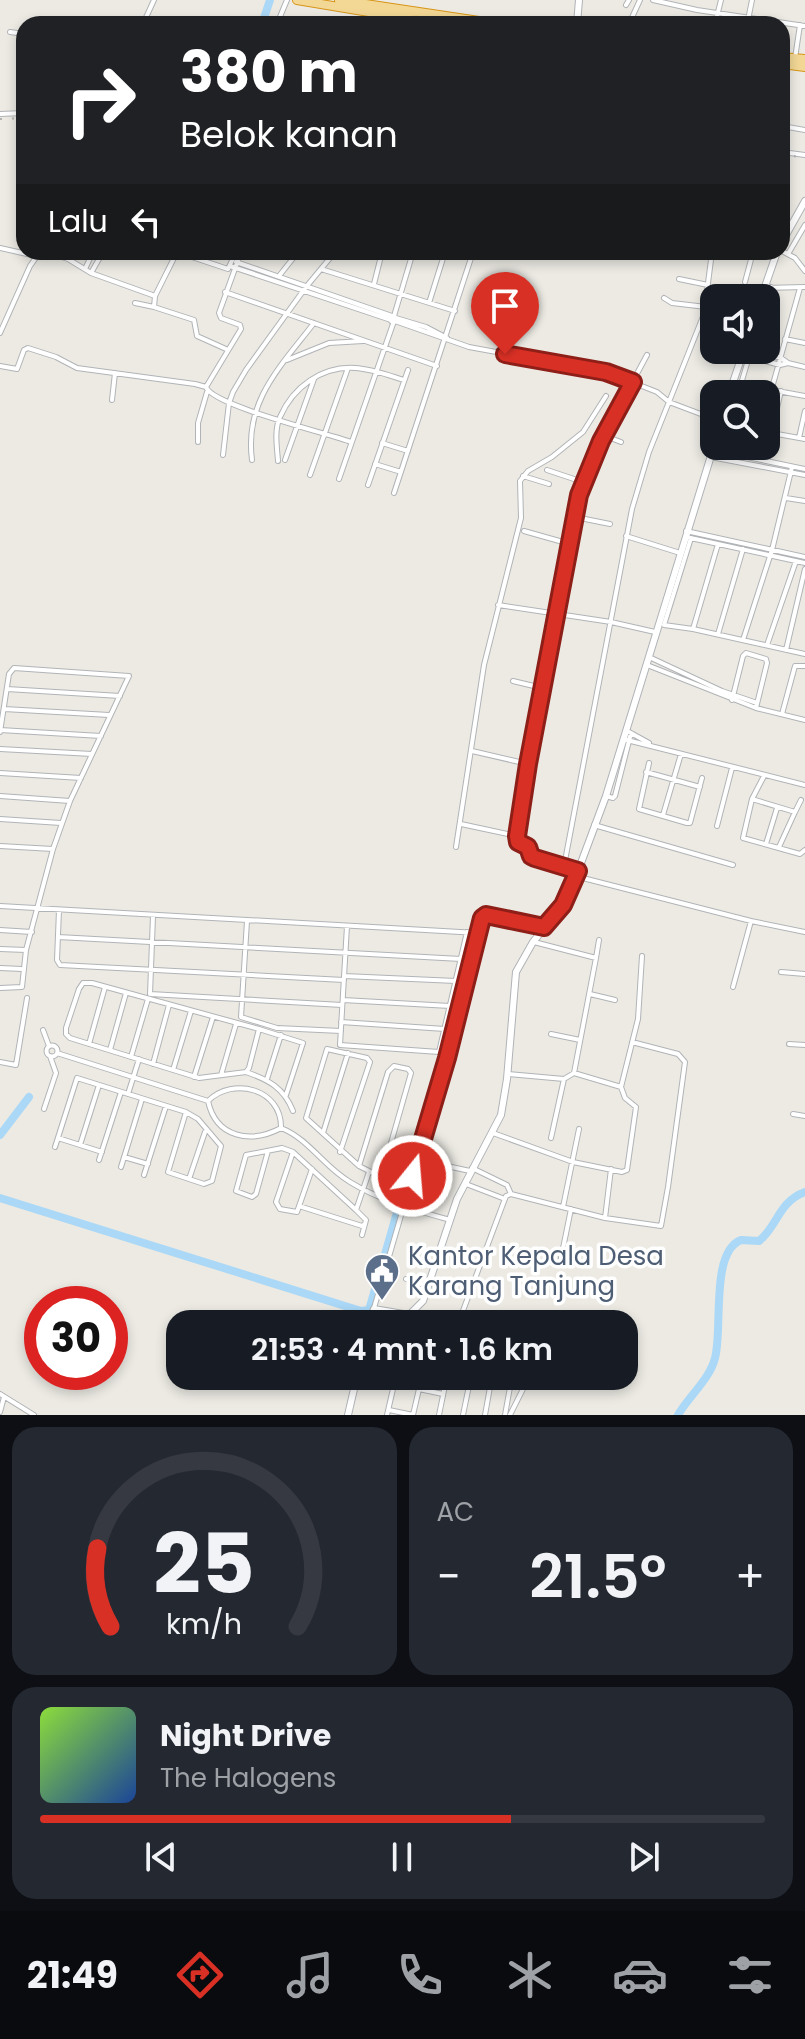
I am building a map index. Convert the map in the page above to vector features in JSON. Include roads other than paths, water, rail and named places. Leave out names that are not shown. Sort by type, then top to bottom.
[{"type":"highway","points":[[297,0],[384,16]]},
{"type":"highway","points":[[339,0],[414,16]]},
{"type":"street","points":[[653,0],[737,16]]},
{"type":"street","points":[[716,16],[721,0]]},
{"type":"street","points":[[749,15],[752,0]]},
{"type":"street","points":[[800,59],[802,26]]},
{"type":"street","points":[[10,32],[16,33]]},
{"type":"street","points":[[790,221],[805,201]]},
{"type":"street","points":[[790,243],[805,225]]},
{"type":"street","points":[[790,256],[805,271]]},
{"type":"street","points":[[0,333],[35,260]]},
{"type":"street","points":[[70,260],[88,271],[155,296]]},
{"type":"street","points":[[88,271],[91,260]]},
{"type":"street","points":[[88,271],[97,260]]},
{"type":"street","points":[[154,307],[155,296],[173,260]]},
{"type":"street","points":[[206,260],[278,279],[449,340],[613,374],[700,414]]},
{"type":"street","points":[[198,442],[198,423],[206,389],[241,326],[219,315],[235,260]]},
{"type":"street","points":[[278,279],[292,260]]},
{"type":"street","points":[[223,455],[229,403],[246,370],[328,260]]},
{"type":"street","points":[[374,284],[379,260]]},
{"type":"street","points":[[339,479],[411,260]]},
{"type":"street","points":[[429,303],[442,260]]},
{"type":"street","points":[[394,493],[437,366],[449,340],[471,260]]},
{"type":"street","points":[[708,284],[711,260]]},
{"type":"street","points":[[745,282],[751,260]]},
{"type":"street","points":[[767,284],[769,272],[777,260]]},
{"type":"street","points":[[321,269],[455,311]]},
{"type":"street","points":[[679,279],[703,284]]},
{"type":"street","points":[[775,380],[803,287],[780,286]]},
{"type":"street","points":[[225,292],[437,366]]},
{"type":"street","points":[[664,298],[672,303],[700,309]]},
{"type":"street","points":[[135,303],[194,320],[197,336],[226,349]]},
{"type":"street","points":[[252,460],[250,437],[254,412],[269,382],[314,323]]},
{"type":"street","points":[[564,866],[638,484],[700,326]]},
{"type":"street","points":[[785,339],[805,343]]},
{"type":"street","points":[[285,361],[329,343],[365,341]]},
{"type":"street","points":[[0,366],[17,369],[26,348],[64,362],[206,389],[229,403],[351,442]]},
{"type":"street","points":[[647,355],[583,482],[528,764],[518,842],[528,847],[531,856],[564,866],[576,874],[751,921],[805,932]]},
{"type":"street","points":[[781,358],[805,367]]},
{"type":"street","points":[[777,364],[788,363]]},
{"type":"street","points":[[310,475],[348,368]]},
{"type":"street","points":[[315,377],[282,460],[277,447],[279,418],[301,386],[315,377],[348,368],[404,380]]},
{"type":"street","points":[[368,485],[408,370]]},
{"type":"street","points":[[112,400],[115,373]]},
{"type":"street","points":[[780,394],[781,391],[805,396]]},
{"type":"street","points":[[456,847],[484,665],[521,518],[519,487],[523,476],[583,432],[606,396]]},
{"type":"street","points":[[780,434],[802,439],[805,411]]},
{"type":"street","points":[[604,436],[621,442]]},
{"type":"street","points":[[382,443],[408,451]]},
{"type":"street","points":[[277,447],[287,448]]},
{"type":"street","points":[[414,1310],[423,1301],[429,1286],[464,1183],[501,1115],[508,1074],[516,972],[533,942],[563,905],[576,874],[626,739],[655,632],[661,624],[713,460]]},
{"type":"street","points":[[752,460],[805,472]]},
{"type":"street","points":[[759,460],[791,470]]},
{"type":"street","points":[[375,464],[401,472]]},
{"type":"street","points":[[547,470],[583,482]]},
{"type":"street","points":[[743,640],[771,553],[791,470]]},
{"type":"street","points":[[523,476],[549,484]]},
{"type":"street","points":[[786,498],[805,501]]},
{"type":"street","points":[[575,517],[610,524]]},
{"type":"street","points":[[524,531],[570,544]]},
{"type":"street","points":[[688,535],[718,544],[805,559]]},
{"type":"street","points":[[688,535],[796,561],[805,559]]},
{"type":"street","points":[[661,624],[680,553],[688,535]]},
{"type":"street","points":[[626,536],[680,553]]},
{"type":"street","points":[[693,629],[718,544]]},
{"type":"street","points":[[718,634],[743,549]]},
{"type":"street","points":[[805,549],[805,559]]},
{"type":"street","points":[[767,645],[796,561]]},
{"type":"street","points":[[786,650],[805,569]]},
{"type":"street","points":[[498,605],[655,632]]},
{"type":"street","points":[[661,624],[805,654]]},
{"type":"street","points":[[733,698],[743,656],[746,653],[766,659],[756,705]]},
{"type":"street","points":[[646,661],[733,698],[805,720]]},
{"type":"street","points":[[782,714],[795,666],[805,666]]},
{"type":"street","points":[[0,988],[21,988],[26,950],[62,823],[129,677],[127,674],[12,669],[0,731],[101,736]]},
{"type":"street","points":[[513,681],[543,688]]},
{"type":"street","points":[[7,689],[120,696]]},
{"type":"street","points":[[4,709],[110,715]]},
{"type":"street","points":[[628,731],[651,744]]},
{"type":"street","points":[[626,739],[805,785]]},
{"type":"street","points":[[0,749],[92,754]]},
{"type":"street","points":[[472,751],[528,764]]},
{"type":"street","points":[[663,815],[681,754]]},
{"type":"street","points":[[649,763],[638,808],[690,823],[702,778]]},
{"type":"street","points":[[717,826],[732,768]]},
{"type":"street","points":[[646,772],[700,787]]},
{"type":"street","points":[[0,773],[81,778]]},
{"type":"street","points":[[761,774],[742,836],[800,854],[805,850]]},
{"type":"street","points":[[0,796],[70,801]]},
{"type":"street","points":[[752,799],[795,812]]},
{"type":"street","points":[[779,847],[801,800]]},
{"type":"street","points":[[766,844],[778,807]]},
{"type":"street","points":[[0,819],[62,823]]},
{"type":"street","points":[[461,824],[517,836]]},
{"type":"street","points":[[594,825],[733,865]]},
{"type":"street","points":[[0,846],[53,849]]},
{"type":"street","points":[[0,906],[473,932]]},
{"type":"street","points":[[59,910],[57,960],[60,965],[456,981]]},
{"type":"street","points":[[347,926],[341,1046],[439,1052],[461,959],[482,918],[486,915],[544,927]]},
{"type":"street","points":[[153,916],[150,994],[450,1006]]},
{"type":"street","points":[[247,921],[242,1019],[277,1028],[341,1031]]},
{"type":"street","points":[[733,987],[751,921]]},
{"type":"street","points":[[0,930],[32,932]]},
{"type":"street","points":[[380,1310],[374,1309],[374,1302],[447,1058],[473,932]]},
{"type":"street","points":[[58,937],[461,959]]},
{"type":"street","points":[[574,1073],[599,940]]},
{"type":"street","points":[[533,942],[596,958]]},
{"type":"street","points":[[0,949],[26,950]]},
{"type":"street","points":[[490,1132],[573,1162],[627,1170],[636,1107],[625,1098],[621,1087],[641,993],[642,956]]},
{"type":"street","points":[[0,968],[22,969]]},
{"type":"street","points":[[781,972],[805,974]]},
{"type":"street","points":[[286,1095],[303,1043],[92,983],[81,985],[66,1028],[70,1038],[194,1077],[206,1079],[246,1072],[267,1080],[286,1095],[293,1111]]},
{"type":"street","points":[[89,1044],[105,987]]},
{"type":"street","points":[[110,1050],[126,993]]},
{"type":"street","points":[[589,994],[615,1000]]},
{"type":"street","points":[[0,1062],[16,1065],[27,998]]},
{"type":"street","points":[[131,1057],[148,999]]},
{"type":"street","points":[[153,1064],[169,1005]]},
{"type":"street","points":[[173,1070],[191,1011]]},
{"type":"street","points":[[194,1077],[213,1017]]},
{"type":"street","points":[[341,1022],[445,1029]]},
{"type":"street","points":[[221,1075],[236,1023]]},
{"type":"street","points":[[246,1072],[259,1029]]},
{"type":"street","points":[[43,1030],[49,1046],[46,1053],[56,1073],[44,1109]]},
{"type":"street","points":[[551,1034],[580,1040]]},
{"type":"street","points":[[267,1080],[281,1035]]},
{"type":"street","points":[[511,1194],[605,1218],[661,1226],[685,1062],[680,1054],[632,1042]]},
{"type":"street","points":[[789,1044],[805,1045]]},
{"type":"street","points":[[49,1046],[54,1046],[57,1053]]},
{"type":"street","points":[[340,1152],[370,1062],[367,1058],[348,1053],[327,1049],[324,1052],[306,1115],[308,1122],[340,1152],[359,1166],[377,1175],[383,1171],[410,1078],[408,1069],[390,1067],[359,1166]]},
{"type":"street","points":[[50,1056],[57,1053],[208,1101]]},
{"type":"street","points":[[323,1133],[348,1053]]},
{"type":"street","points":[[128,1094],[139,1059]]},
{"type":"street","points":[[508,1074],[564,1079],[574,1073],[621,1087]]},
{"type":"street","points":[[252,1090],[255,1075]]},
{"type":"street","points":[[55,1147],[77,1078],[186,1112],[198,1119],[205,1131],[221,1146],[212,1181],[204,1184],[168,1170],[186,1112]]},
{"type":"street","points":[[551,1138],[564,1079]]},
{"type":"street","points":[[80,1145],[99,1085]]},
{"type":"street","points":[[208,1101],[224,1089],[252,1090],[272,1100],[280,1114],[281,1128]]},
{"type":"street","points":[[99,1160],[121,1092]]},
{"type":"street","points":[[121,1167],[142,1099]]},
{"type":"street","points":[[208,1101],[213,1116],[240,1135],[257,1138],[281,1128],[297,1136],[339,1175],[362,1189],[403,1206],[450,1220]]},
{"type":"street","points":[[144,1175],[166,1106]]},
{"type":"street","points":[[793,1114],[805,1116]]},
{"type":"street","points":[[563,1207],[579,1129]]},
{"type":"street","points":[[189,1179],[205,1131]]},
{"type":"street","points":[[58,1138],[102,1152]]},
{"type":"street","points":[[268,1151],[256,1194],[252,1197],[236,1191],[246,1155],[282,1148],[293,1152],[366,1220],[362,1235]]},
{"type":"street","points":[[293,1152],[276,1205],[280,1209],[295,1213],[312,1169]]},
{"type":"street","points":[[124,1157],[148,1164]]},
{"type":"street","points":[[433,1163],[471,1169],[507,1185],[511,1194]]},
{"type":"street","points":[[605,1218],[611,1169]]},
{"type":"street","points":[[356,1210],[369,1172]]},
{"type":"street","points":[[464,1183],[505,1199]]},
{"type":"street","points":[[463,1310],[505,1199],[511,1194]]},
{"type":"street","points":[[299,1206],[362,1226],[365,1224]]},
{"type":"street","points":[[560,1263],[571,1209]]},
{"type":"street","points":[[406,1279],[429,1286]]},
{"type":"street","points":[[348,1415],[354,1390]]},
{"type":"street","points":[[393,1390],[388,1412],[413,1415],[419,1390]]},
{"type":"street","points":[[424,1390],[443,1394]]},
{"type":"street","points":[[439,1415],[444,1390]]},
{"type":"street","points":[[463,1415],[468,1390]]},
{"type":"street","points":[[485,1415],[489,1390]]},
{"type":"street","points":[[508,1415],[511,1390]]},
{"type":"street","points":[[508,1415],[522,1390]]},
{"type":"street","points":[[0,1412],[2,1395],[34,1415]]},
{"type":"waterway","points":[[265,16],[270,0]]},
{"type":"waterway","points":[[401,1199],[439,1076]]},
{"type":"waterway","points":[[0,1135],[29,1097]]},
{"type":"waterway","points":[[678,1415],[709,1373],[715,1358],[721,1275],[731,1247],[741,1240],[759,1241],[789,1201],[805,1192]]},
{"type":"waterway","points":[[0,1198],[361,1311],[369,1310],[398,1209]]},
{"type":"railway","points":[[0,119],[16,118]]},
{"type":"railway","points":[[790,155],[805,158]]},
{"type":"place","name":"Kantor Kepala Desa Karang Tanjung","points":[[382,1302]]}]
